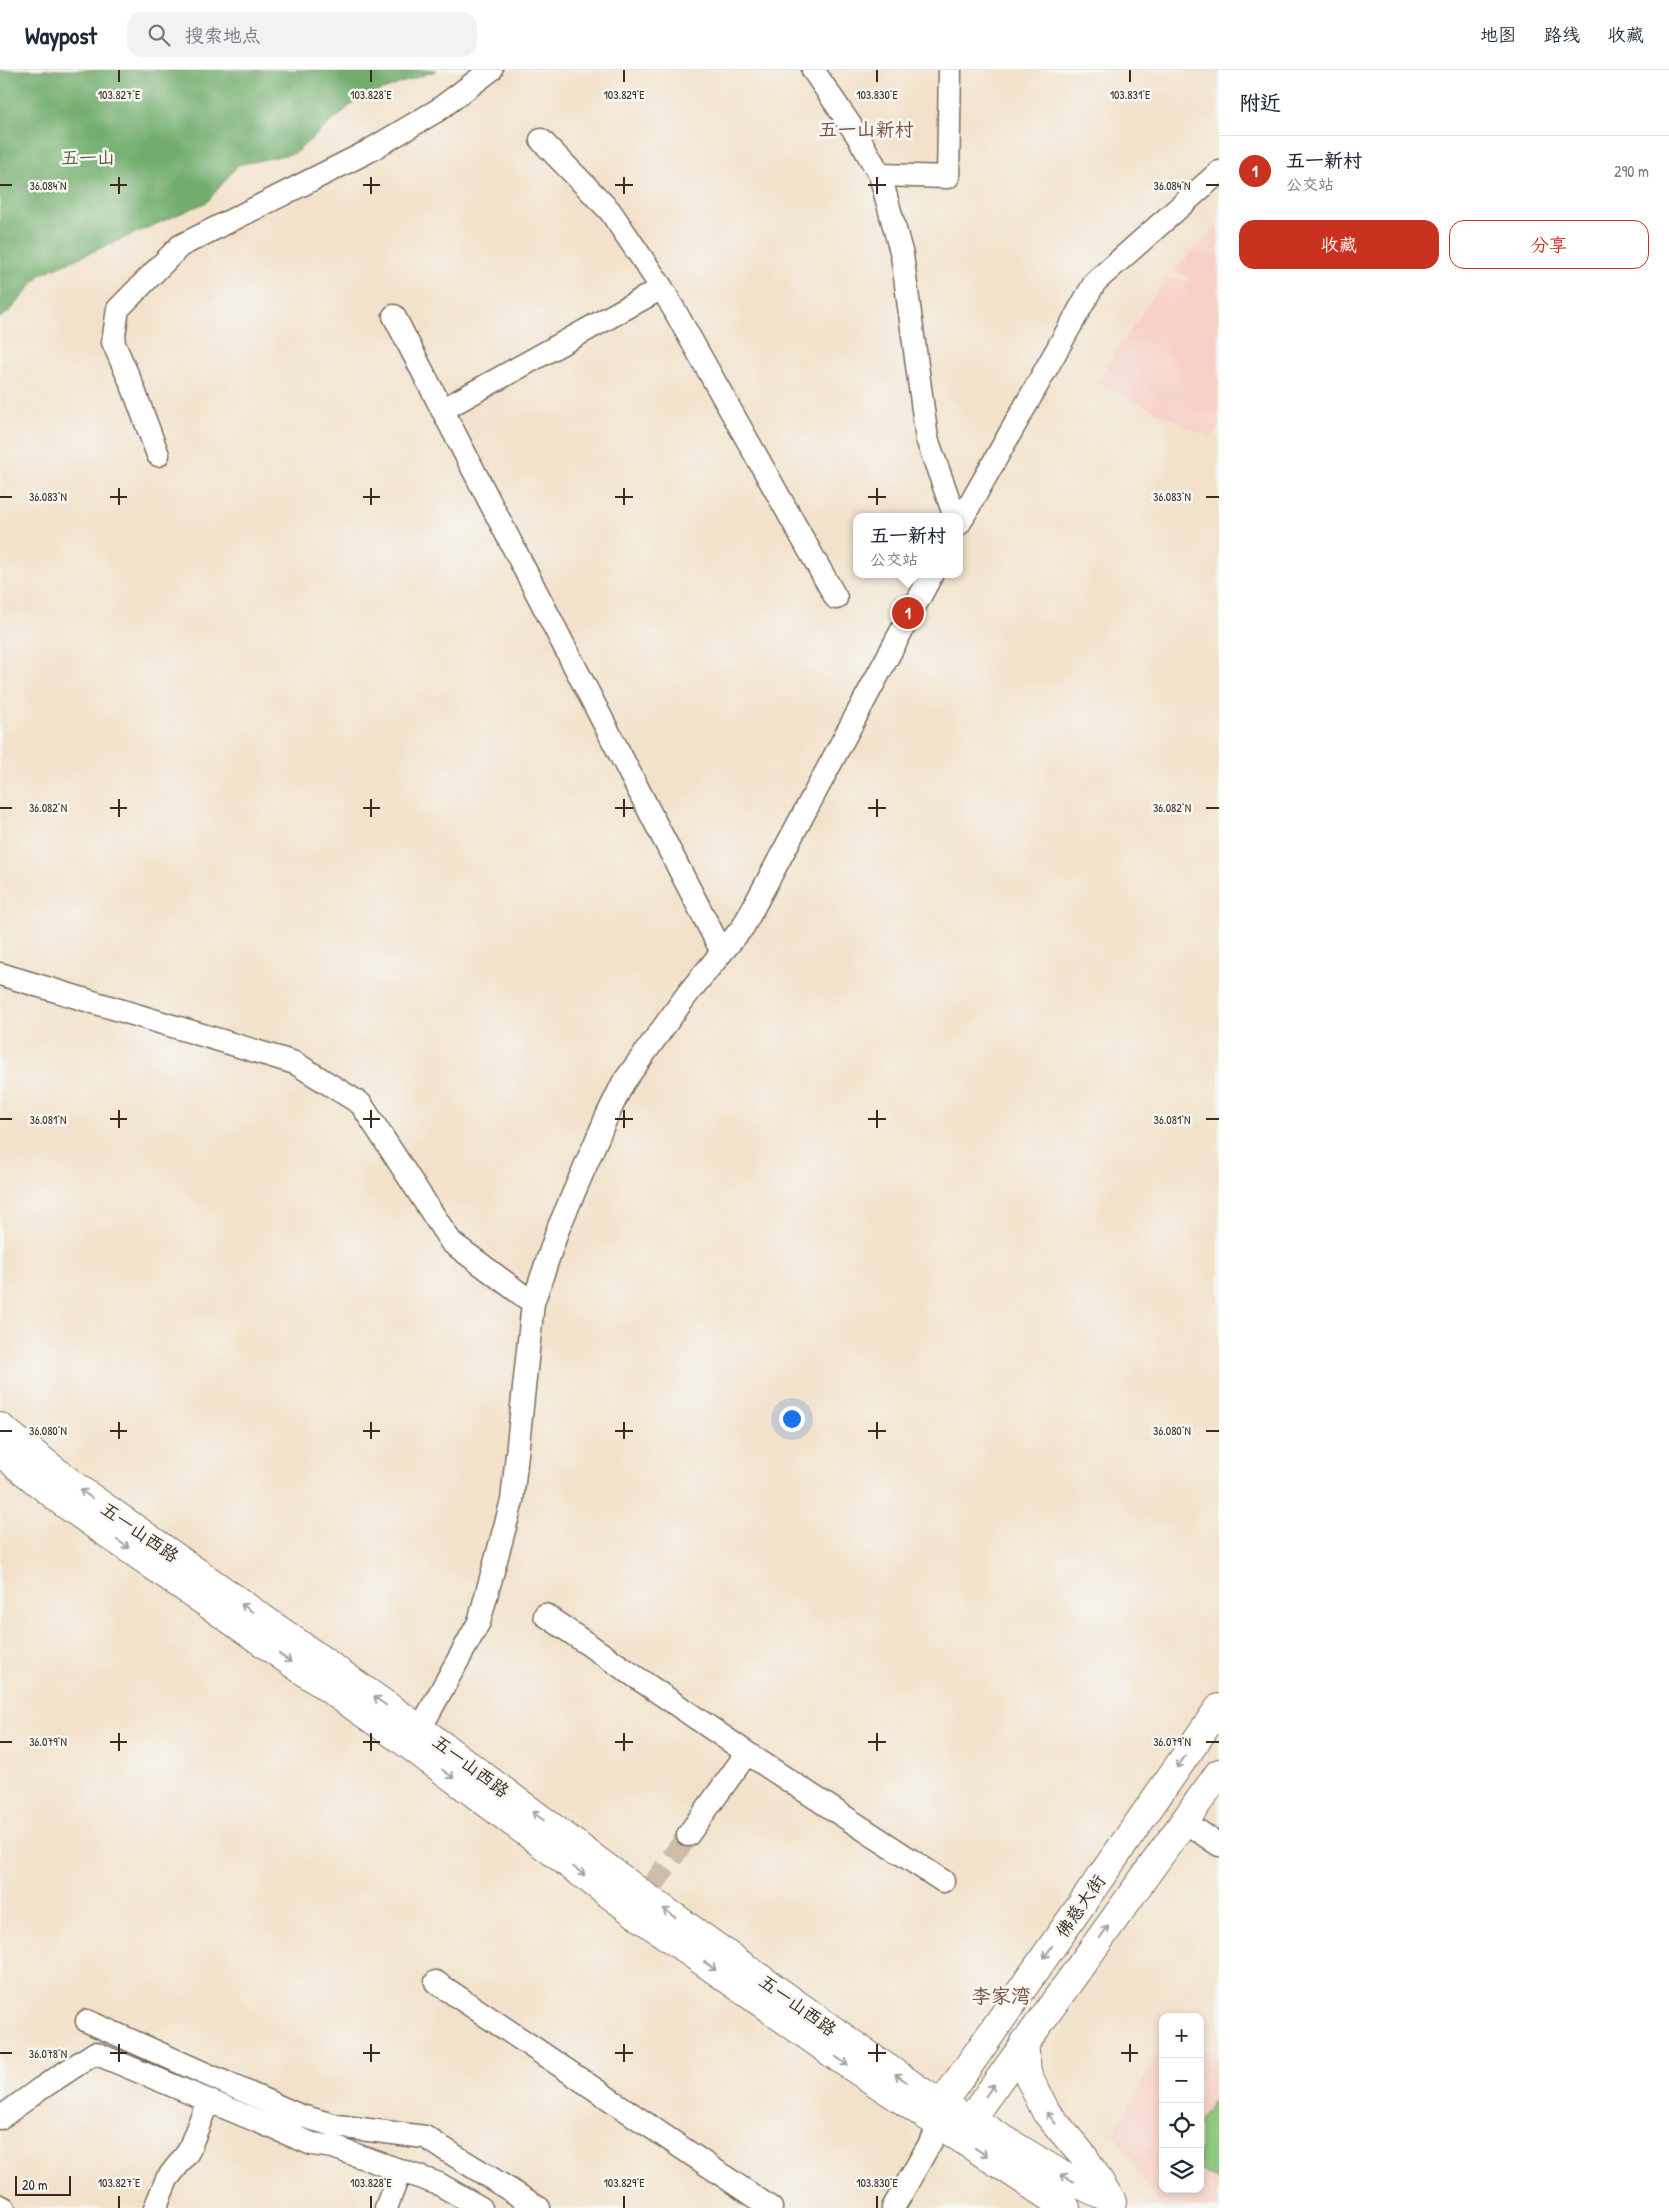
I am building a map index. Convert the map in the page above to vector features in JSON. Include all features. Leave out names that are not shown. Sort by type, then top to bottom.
[{"type":"main road","name":"五一山西路","points":[[0,1427],[76,1487],[415,1737],[642,1917],[843,2061],[941,2115]]},
{"type":"main road","name":"五一山西路","points":[[0,1452],[65,1504],[649,1890],[941,2115]]},
{"type":"main road","name":"佛慈大街","points":[[941,2115],[1219,1708]]},
{"type":"main road","name":"佛慈大街","points":[[970,2120],[1024,2042],[1219,1773]]},
{"type":"main road","points":[[1024,2042],[1027,2073],[1046,2112],[1084,2157],[1114,2204]]},
{"type":"main road","points":[[941,2115],[970,2120],[984,2127],[1070,2180],[1114,2204]]},
{"type":"main road","points":[[941,2115],[1066,2208]]},
{"type":"street","points":[[158,455],[132,385],[113,342],[118,309],[180,246],[367,152],[438,110],[491,70]]},
{"type":"street","points":[[813,70],[857,135],[880,175],[902,255],[927,439],[954,513]]},
{"type":"street","points":[[880,175],[948,177],[950,70]]},
{"type":"street","points":[[541,140],[610,211],[662,288],[836,598]]},
{"type":"street","points":[[963,517],[1095,282],[1219,172]]},
{"type":"street","points":[[442,410],[662,288]]},
{"type":"street","points":[[394,316],[722,952]]},
{"type":"street","points":[[415,1737],[478,1622],[512,1501],[533,1303],[558,1229],[607,1116],[623,1083],[688,992],[743,927],[930,578]]},
{"type":"street","points":[[0,974],[295,1063],[336,1088],[361,1104],[451,1242],[533,1303]]},
{"type":"street","points":[[545,1616],[747,1753],[943,1881]]},
{"type":"street","points":[[688,1835],[747,1753]]},
{"type":"street","points":[[1185,1822],[1219,1845]]},
{"type":"street","points":[[436,1982],[771,2208]]},
{"type":"street","points":[[87,2021],[298,2115],[336,2126],[425,2137],[539,2208]]},
{"type":"street","points":[[0,2118],[40,2089],[95,2054],[312,2144],[333,2147],[439,2184],[481,2208]]},
{"type":"street","points":[[155,2208],[167,2179],[188,2152],[208,2101]]},
{"type":"street","points":[[893,2208],[941,2115]]},
{"type":"street","points":[[386,2208],[400,2171]]},
{"type":"street","points":[[0,2206],[4,2208]]},
{"type":"shaded area","points":[[1219,223],[1219,426],[1211,438],[1096,382],[1165,279],[1194,281],[1174,271]]},
{"type":"shaded area","points":[[1204,2047],[1219,2056],[1219,2208],[1161,2208],[1114,2133],[1159,2052],[1159,2193],[1204,2193]]},
{"type":"green space","name":"五一山","points":[[0,70],[437,70],[358,99],[295,153],[238,165],[207,202],[41,274],[11,310],[0,318]]},
{"type":"green space","points":[[1211,2102],[1219,2107],[1219,2182],[1204,2173],[1204,2113]]},
{"type":"tunnel","points":[[653,1885],[688,1835]]},
{"type":"place","name":"五一新村","points":[[908,613]]},
{"type":"district","name":"五一山新村","points":[[866,129]]},
{"type":"district","name":"李家湾","points":[[1001,1995]]}]
